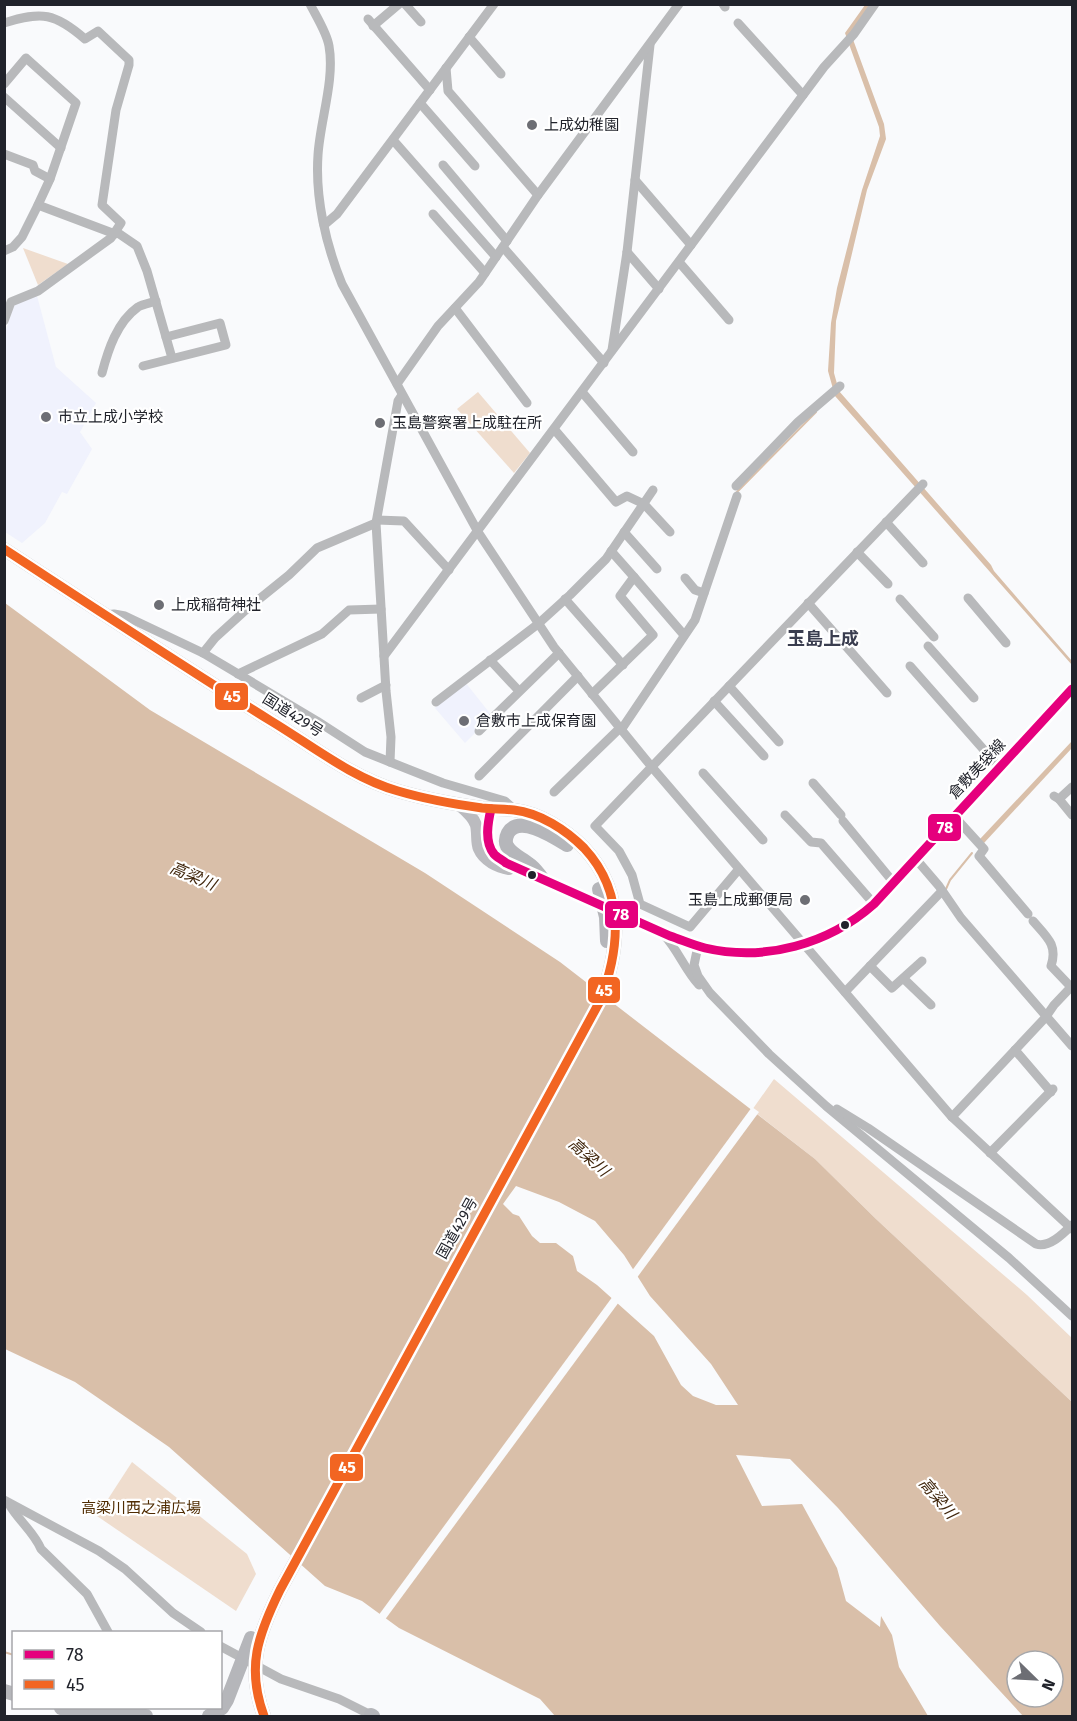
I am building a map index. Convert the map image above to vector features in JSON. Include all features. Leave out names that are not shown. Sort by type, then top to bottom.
[{"type":"highway","name":"国道429号","points":[[4,549],[210,683],[354,772],[386,787],[416,796],[491,809],[515,810],[547,821],[573,838],[594,860],[616,919],[611,969],[600,1001],[280,1590],[263,1624],[257,1646],[254,1675],[222,1708]]},
{"type":"highway","name":"国道429号","points":[[255,1716],[247,1682],[251,1638],[272,1588],[593,998],[603,967],[607,949],[603,887],[567,844],[533,823],[491,809]]},
{"type":"highway","points":[[542,878],[531,865],[512,853],[506,841],[509,831],[514,827],[530,826],[567,844]]},
{"type":"highway","name":"国道429号","points":[[247,1682],[264,1716]]},
{"type":"highway","points":[[68,1709],[92,1716]]},
{"type":"highway","points":[[102,1709],[125,1716],[146,1716]]},
{"type":"main road","name":"倉敷美袋線","points":[[491,809],[488,825],[489,840],[494,854],[506,862],[660,931],[698,946],[738,952],[765,952],[804,944],[834,932],[874,904],[1072,689]]},
{"type":"main road","points":[[458,804],[473,819],[479,849],[485,858],[504,868],[526,870]]},
{"type":"street","points":[[31,4],[36,14]]},
{"type":"street","points":[[399,4],[371,23],[430,90]]},
{"type":"street","points":[[405,4],[421,22]]},
{"type":"street","points":[[324,225],[337,214],[494,4]]},
{"type":"street","points":[[397,384],[438,327],[485,273],[538,195],[679,4]]},
{"type":"street","points":[[384,656],[803,95],[875,4]]},
{"type":"street","points":[[311,5],[329,44],[330,64],[318,154],[318,178],[330,256],[342,284],[478,532],[559,653],[737,871],[804,944],[952,1117],[1070,1229],[1048,1244],[1042,1246],[1035,1244],[868,1128],[840,1110],[826,1106]]},
{"type":"street","points":[[4,23],[36,14],[55,17],[68,24],[85,39],[98,31],[129,60],[128,74],[116,110],[102,205],[121,223],[115,234],[39,291],[11,302],[4,321]]},
{"type":"street","points":[[738,23],[803,95]]},
{"type":"street","points":[[469,37],[501,74]]},
{"type":"street","points":[[612,352],[627,252],[650,43]]},
{"type":"street","points":[[4,84],[26,58],[76,104],[50,179],[38,205],[22,237],[13,247],[4,251]]},
{"type":"street","points":[[446,68],[448,91],[538,195]]},
{"type":"street","points":[[4,97],[61,148]]},
{"type":"street","points":[[420,103],[475,166]]},
{"type":"street","points":[[393,140],[496,256]]},
{"type":"street","points":[[4,154],[33,165],[35,171],[50,179]]},
{"type":"street","points":[[443,165],[604,363]]},
{"type":"street","points":[[635,180],[691,245]]},
{"type":"street","points":[[38,205],[115,234],[118,233],[137,246],[147,271],[172,358]]},
{"type":"street","points":[[433,214],[485,273]]},
{"type":"street","points":[[627,252],[658,289]]},
{"type":"street","points":[[679,262],[729,320]]},
{"type":"street","points":[[102,374],[108,353],[122,324],[139,306],[156,301]]},
{"type":"street","points":[[455,308],[527,403]]},
{"type":"street","points":[[143,366],[226,345],[220,323],[166,337]]},
{"type":"street","points":[[736,486],[798,422],[839,386]]},
{"type":"street","points":[[582,392],[633,452]]},
{"type":"street","points":[[390,762],[391,737],[376,522],[398,401],[402,395]]},
{"type":"street","points":[[554,429],[616,502],[627,496],[644,504],[670,532]]},
{"type":"street","points":[[737,871],[690,927],[640,904],[632,875],[620,851],[595,826],[923,484]]},
{"type":"street","points":[[436,702],[538,624],[565,599],[611,551],[653,490]]},
{"type":"street","points":[[554,792],[620,729],[683,633],[695,620],[701,592],[737,496]]},
{"type":"street","points":[[203,653],[215,638],[317,548],[376,522],[404,521],[449,570]]},
{"type":"street","points":[[886,522],[923,563]]},
{"type":"street","points":[[624,532],[657,569]]},
{"type":"street","points":[[611,551],[683,633]]},
{"type":"street","points":[[857,552],[888,584]]},
{"type":"street","points":[[592,694],[653,635],[620,596],[634,577]]},
{"type":"street","points":[[685,578],[701,592]]},
{"type":"street","points":[[968,597],[1006,643]]},
{"type":"street","points":[[565,599],[623,665]]},
{"type":"street","points":[[900,599],[934,637]]},
{"type":"street","points":[[808,603],[887,693]]},
{"type":"street","points":[[238,674],[322,634],[349,610],[381,609]]},
{"type":"street","points":[[105,615],[125,616],[203,653],[365,752],[443,783],[505,801],[515,810]]},
{"type":"street","points":[[928,646],[974,698]]},
{"type":"street","points":[[478,731],[559,653]]},
{"type":"street","points":[[490,660],[519,692]]},
{"type":"street","points":[[910,666],[999,767]]},
{"type":"street","points":[[479,776],[578,676]]},
{"type":"street","points":[[361,698],[386,685]]},
{"type":"street","points":[[729,686],[778,742]]},
{"type":"street","points":[[714,701],[764,756]]},
{"type":"street","points":[[703,773],[763,840]]},
{"type":"street","points":[[813,783],[894,883]]},
{"type":"street","points":[[1072,787],[1057,797],[1072,815]]},
{"type":"street","points":[[785,815],[810,842],[820,843],[874,904]]},
{"type":"street","points":[[952,1117],[1072,986],[1051,966],[1055,954],[1051,943],[978,856],[984,849],[954,816]]},
{"type":"street","points":[[915,858],[1001,965],[1049,1013],[1072,1046]]},
{"type":"street","points":[[845,992],[941,892]]},
{"type":"street","points":[[660,931],[706,994],[727,1011]]},
{"type":"street","points":[[698,946],[694,965],[698,976],[710,993],[768,1054],[826,1106],[1009,1258],[1072,1316]]},
{"type":"street","points":[[870,966],[892,988],[922,961]]},
{"type":"street","points":[[904,979],[931,1005]]},
{"type":"street","points":[[990,1152],[1052,1090],[1015,1050]]},
{"type":"street","points":[[6,1501],[17,1518],[38,1541],[41,1549],[87,1594],[107,1631]]},
{"type":"street","points":[[6,1501],[99,1551],[132,1575],[173,1613],[200,1631]]},
{"type":"street","points":[[222,1647],[281,1679],[339,1699],[371,1716]]},
{"type":"shaded area","name":"市立上成小学校","points":[[36,292],[56,367],[96,403],[80,432],[92,449],[67,494],[62,492],[45,523],[22,543],[5,532],[5,333],[15,302]]},
{"type":"shaded area","points":[[465,682],[492,716],[465,743],[435,708]]},
{"type":"green space","points":[[23,248],[68,264],[38,285]]},
{"type":"green space","points":[[478,392],[530,453],[514,473],[457,409]]},
{"type":"green space","points":[[774,1079],[1027,1295],[1072,1338],[1072,1402],[815,1159],[752,1110]]},
{"type":"green space","name":"高梁川西之浦広場","points":[[132,1462],[247,1554],[256,1574],[236,1611],[97,1516]]},
{"type":"water","points":[[865,5],[872,5],[851,34],[884,124],[886,139],[867,190],[836,321],[834,373],[839,391],[991,565],[1072,661],[1072,665],[835,396],[828,371],[831,323],[837,288],[862,190],[880,136],[879,127],[845,33]]},
{"type":"water","name":"高梁川","points":[[5,603],[150,710],[425,873],[560,962],[815,1159],[1072,1402],[1072,1716],[1023,1716],[1017,1709],[1065,1709],[1065,1649],[1005,1649],[1005,1696],[940,1626],[838,1508],[790,1459],[736,1455],[762,1506],[802,1504],[837,1568],[846,1601],[880,1627],[881,1616],[892,1635],[899,1667],[928,1716],[555,1716],[540,1699],[399,1628],[362,1601],[325,1586],[169,1447],[75,1382],[5,1349]],"holes":[[[516,1186],[559,1202],[595,1221],[624,1255],[650,1296],[711,1364],[738,1405],[716,1405],[693,1396],[681,1385],[654,1336],[597,1285],[577,1271],[573,1256],[556,1243],[540,1243],[532,1236],[519,1216],[513,1214],[503,1204]]]},
{"type":"water","points":[[1072,741],[1072,748],[984,843],[980,839]]},
{"type":"pier","points":[[752,1107],[759,1112],[636,1279],[631,1272]]},
{"type":"pier","points":[[613,1296],[619,1302],[384,1621],[378,1616]]},
{"type":"waterway","points":[[736,493],[816,412]]},
{"type":"waterway","points":[[946,889],[950,880],[972,853]]},
{"type":"waterway","points":[[4,1652],[12,1654]]},
{"type":"transit line","name":"45","points":[[4,549],[204,679],[364,778],[418,796],[482,808],[524,812],[552,823],[577,841],[598,865],[613,902],[615,942],[607,981],[600,1001],[272,1606],[261,1637],[255,1666],[256,1682],[264,1716]]},
{"type":"transit line","name":"78","points":[[491,809],[488,826],[489,844],[495,855],[506,863],[670,936],[701,947],[728,952],[773,951],[817,939],[837,930],[874,904],[1072,689]]},
{"type":"place","name":"上成幼稚園","points":[[532,125]]},
{"type":"place","name":"市立上成小学校","points":[[46,417]]},
{"type":"place","name":"玉島警察署上成駐在所","points":[[380,423]]},
{"type":"place","name":"上成稲荷神社","points":[[159,605]]},
{"type":"place","name":"倉敷市上成保育園","points":[[464,721]]},
{"type":"place","name":"玉島上成郵便局","points":[[805,900]]},
{"type":"district","name":"玉島上成","points":[[823,639]]}]
